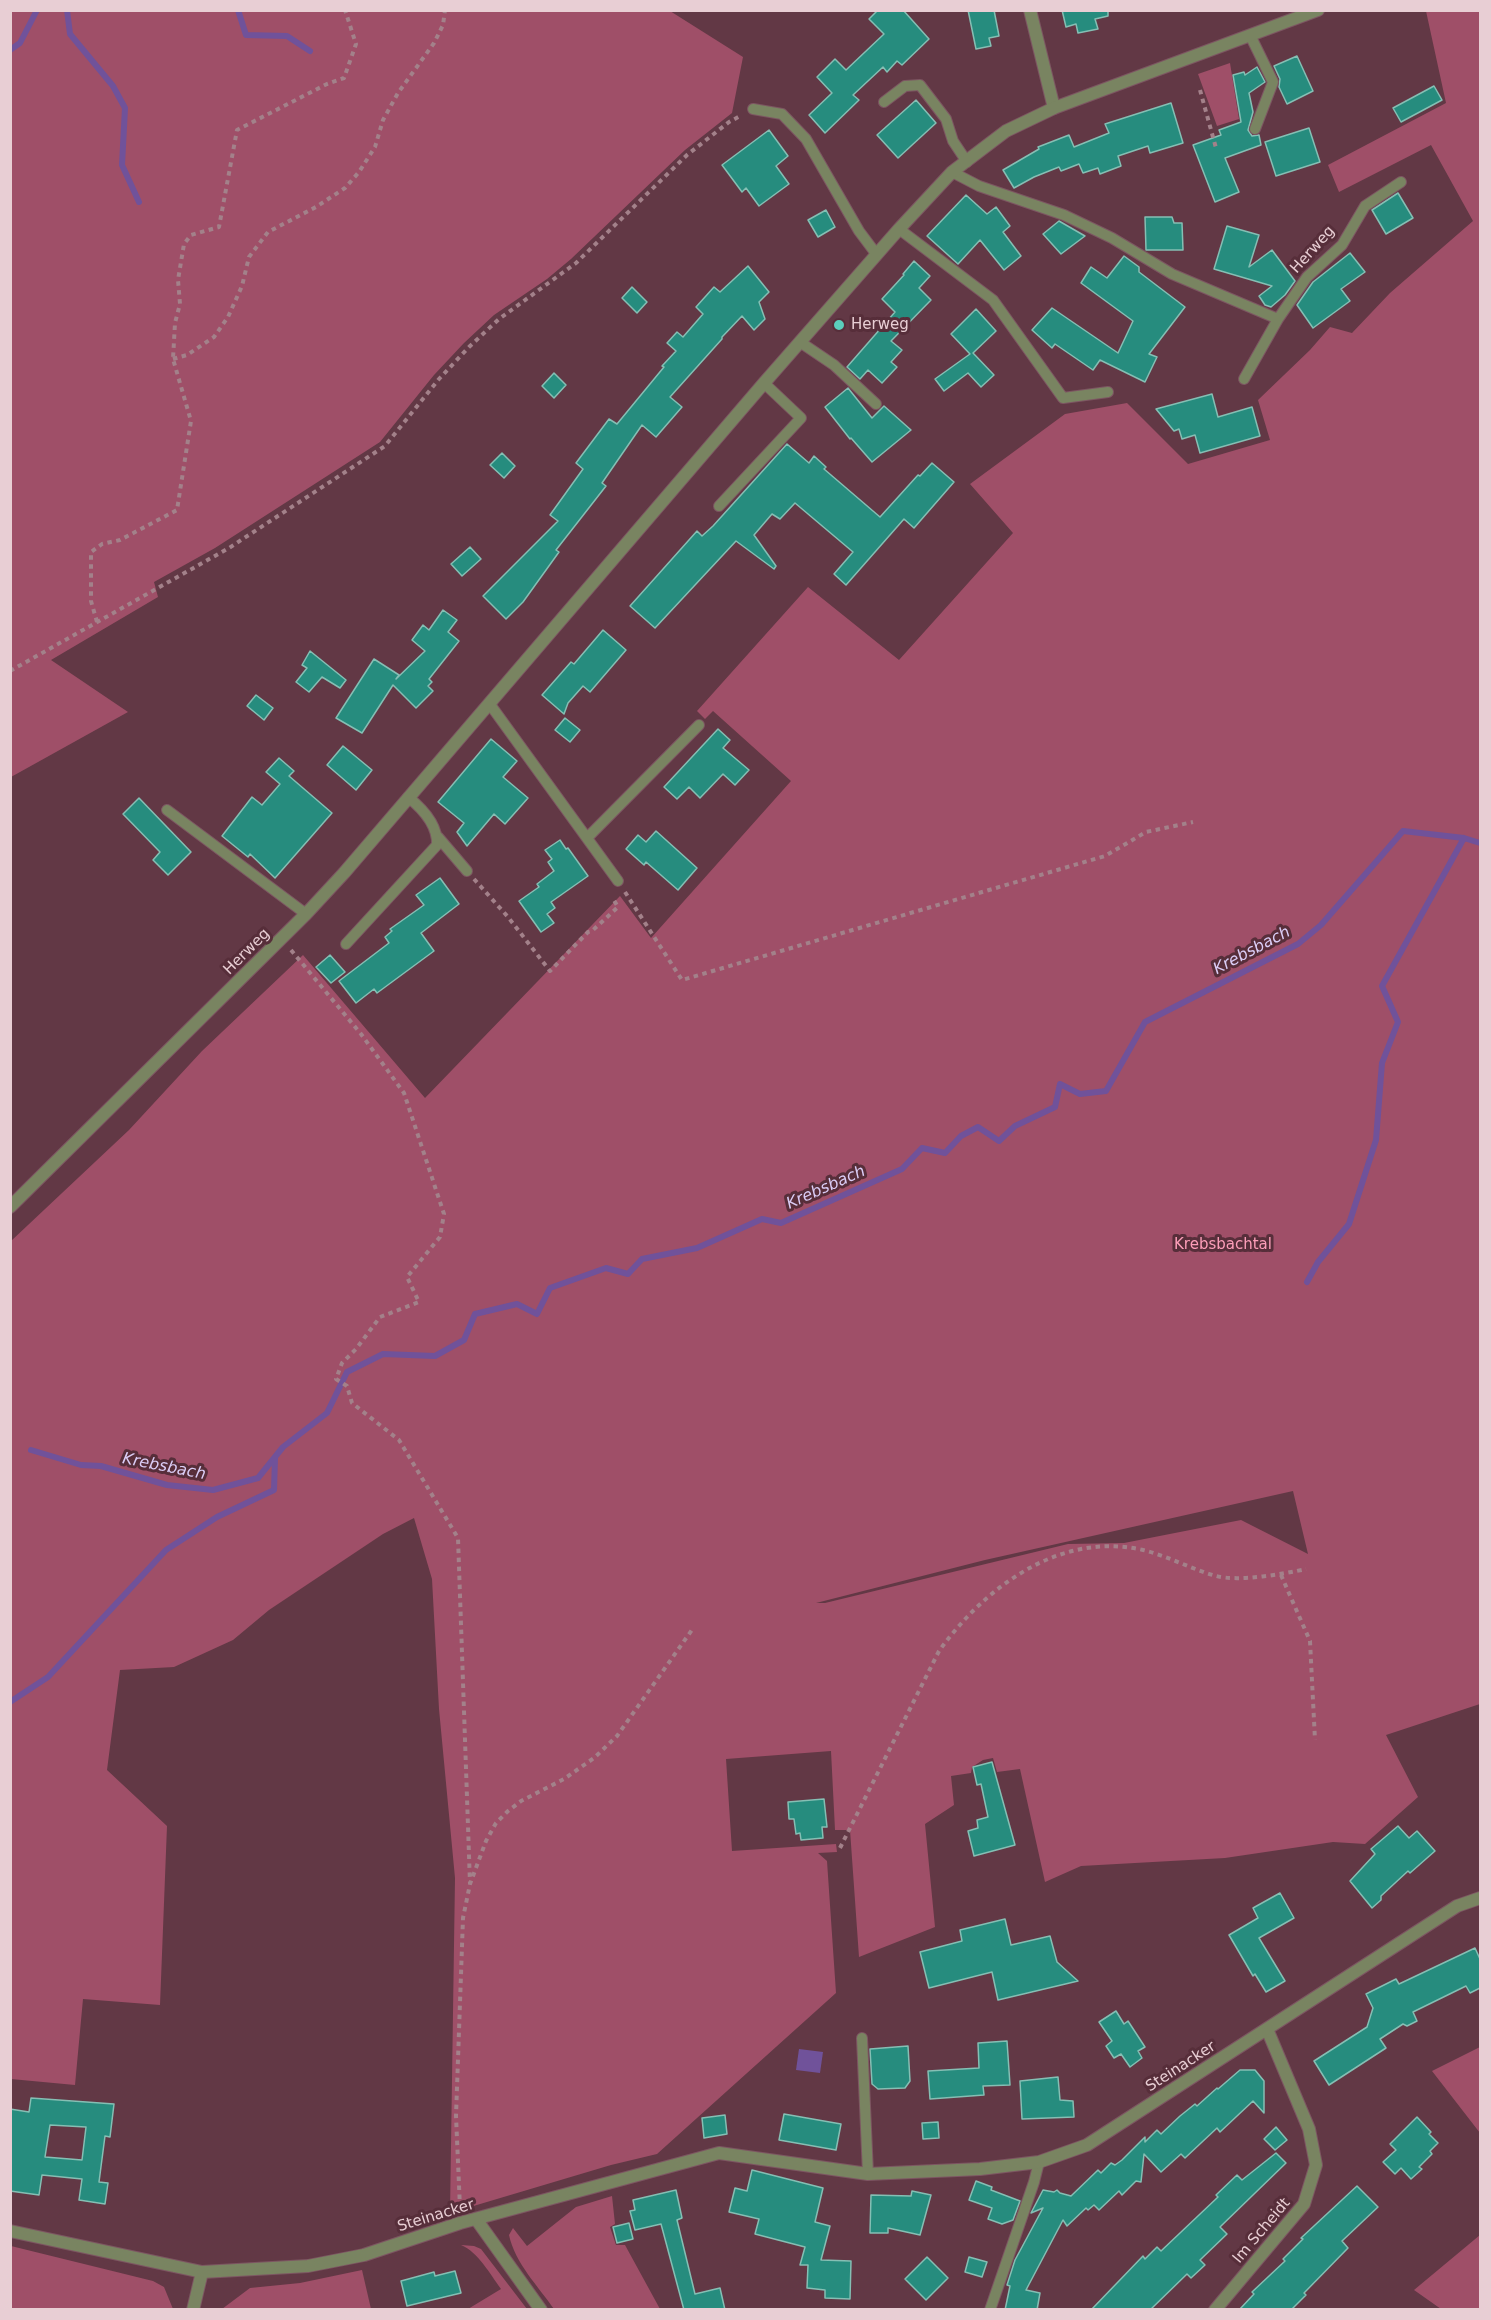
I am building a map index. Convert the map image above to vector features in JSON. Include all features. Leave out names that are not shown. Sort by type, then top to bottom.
[{"type":"street","points":[[1030,10],[1053,108]]},
{"type":"street","name":"Herweg","points":[[10,1207],[306,914],[764,383],[952,172],[1006,131],[1053,108],[1318,10]]},
{"type":"street","name":"Steinacker","points":[[10,2231],[202,2272],[308,2266],[364,2255],[460,2223],[719,2153],[868,2174],[980,2169],[1039,2162],[1087,2145],[1457,1906],[1480,1898]]},
{"type":"street","name":"Im Scheidt","points":[[1215,2310],[1304,2204],[1316,2165],[1309,2129],[1267,2030]]},
{"type":"street","points":[[476,2219],[541,2310]]},
{"type":"street","points":[[193,2310],[202,2272]]},
{"type":"lane","points":[[1250,35],[1273,82],[1255,129]]},
{"type":"lane","points":[[884,102],[905,86],[920,86],[946,119],[953,141],[967,162]]},
{"type":"lane","points":[[753,109],[782,114],[806,139],[859,231],[877,255]]},
{"type":"lane","points":[[952,172],[979,186],[1064,215],[1112,238],[1172,274],[1278,319]]},
{"type":"lane","name":"Herweg","points":[[1244,379],[1278,319],[1307,277],[1342,245],[1365,206],[1401,182]]},
{"type":"lane","points":[[900,229],[993,300],[1064,398],[1108,392]]},
{"type":"lane","points":[[800,342],[834,365],[876,404]]},
{"type":"lane","points":[[719,506],[801,418],[764,383]]},
{"type":"lane","points":[[489,703],[618,881]]},
{"type":"lane","points":[[587,838],[699,725]]},
{"type":"lane","points":[[408,797],[418,805],[431,822],[438,837],[467,871]]},
{"type":"lane","points":[[167,810],[306,914]]},
{"type":"lane","points":[[346,944],[437,845],[438,837]]},
{"type":"lane","points":[[862,2038],[868,2174]]},
{"type":"lane","points":[[990,2310],[1039,2162]]},
{"type":"path","points":[[97,622],[91,601],[91,552],[102,544],[120,540],[177,510],[191,421],[173,359],[175,323],[180,304],[178,280],[184,244],[191,235],[219,227],[237,130],[327,84],[344,78],[356,44],[345,10]]},
{"type":"path","points":[[173,359],[187,355],[214,337],[228,317],[242,286],[249,257],[268,232],[316,207],[345,188],[358,172],[375,147],[383,120],[398,93],[434,43],[443,25],[446,10]]},
{"type":"path","points":[[1200,90],[1216,148]]},
{"type":"path","points":[[10,671],[229,548],[385,446],[439,379],[469,347],[500,319],[576,263],[687,155],[729,122],[753,109]]},
{"type":"path","points":[[618,881],[682,980],[1105,856],[1146,832],[1193,822]]},
{"type":"path","points":[[467,871],[508,917],[550,971],[588,932],[618,907],[612,897]]},
{"type":"path","points":[[282,938],[361,1034],[404,1093],[444,1214],[440,1237],[407,1277],[419,1302],[380,1317],[356,1349],[342,1363],[336,1379],[347,1386],[352,1403],[399,1440],[458,1538],[470,1884]]},
{"type":"path","points":[[840,1848],[939,1651],[979,1604],[1017,1576],[1050,1557],[1064,1553],[1093,1548],[1122,1547],[1161,1555],[1218,1577],[1281,1575],[1306,1569]]},
{"type":"path","points":[[1281,1575],[1310,1641],[1315,1740]]},
{"type":"path","points":[[460,2223],[456,2116],[463,1918],[470,1884],[486,1841],[496,1823],[521,1801],[549,1788],[594,1758],[617,1736],[694,1627]]},
{"type":"green space","points":[[11,10],[670,11],[743,57],[732,113],[685,150],[571,259],[547,279],[494,315],[464,343],[434,375],[380,442],[215,548],[154,582],[158,597],[51,660],[128,712],[11,777]]},
{"type":"green space","name":"Krebsbachtal","points":[[1426,11],[1480,11],[1480,1704],[1386,1735],[1418,1797],[1365,1844],[1333,1842],[1225,1858],[1081,1866],[1045,1882],[1020,1769],[997,1772],[993,1758],[983,1760],[972,1767],[971,1773],[951,1776],[954,1805],[925,1824],[935,1927],[859,1957],[850,1830],[835,1830],[831,1751],[726,1759],[732,1851],[836,1844],[837,1852],[818,1853],[827,1861],[836,1993],[657,2154],[611,2165],[450,2213],[455,1878],[439,1709],[432,1579],[414,1518],[383,1534],[269,1610],[233,1640],[174,1667],[120,1670],[107,1770],[167,1826],[160,2005],[83,1999],[75,2085],[11,2079],[11,1241],[129,1130],[202,1051],[303,955],[425,1098],[620,896],[651,938],[791,781],[713,711],[705,719],[697,711],[808,587],[899,660],[1013,533],[970,484],[1065,414],[1127,403],[1188,464],[1270,440],[1258,400],[1310,350],[1330,327],[1352,333],[1390,293],[1473,221],[1431,145],[1339,192],[1328,165],[1446,103]],"holes":[[[1293,1491],[1308,1554],[1241,1520],[1124,1543],[1068,1544],[825,1603],[816,1603],[985,1560]]]},
{"type":"green space","points":[[1230,63],[1239,119],[1217,126],[1198,74]]},
{"type":"green space","points":[[1480,2047],[1480,2133],[1432,2071]]},
{"type":"green space","points":[[612,2196],[615,2224],[610,2227],[616,2245],[625,2245],[660,2309],[554,2309],[522,2265],[509,2235],[513,2228],[527,2246],[576,2207]]},
{"type":"green space","points":[[1480,2235],[1480,2309],[1441,2309],[1414,2290]]},
{"type":"green space","points":[[461,2245],[481,2249],[527,2309],[468,2309],[501,2289],[478,2258]]},
{"type":"green space","points":[[11,2246],[153,2281],[164,2287],[173,2309],[11,2309]]},
{"type":"green space","points":[[362,2270],[371,2309],[222,2309],[250,2288],[300,2283]]},
{"type":"shaded area","points":[[799,2049],[823,2052],[820,2073],[796,2070]]},
{"type":"building","points":[[878,10],[903,10],[929,39],[902,65],[897,61],[887,72],[883,67],[853,95],[859,100],[825,133],[809,115],[832,93],[817,77],[835,59],[846,70],[884,34],[869,19]]},
{"type":"building","points":[[968,10],[994,10],[999,36],[989,38],[991,46],[976,49]]},
{"type":"building","points":[[1062,10],[1108,10],[1108,16],[1095,19],[1098,29],[1078,33],[1076,24],[1066,27]]},
{"type":"building","points":[[1297,56],[1313,91],[1287,104],[1279,87],[1280,79],[1274,66]]},
{"type":"building","points":[[1257,67],[1265,82],[1249,93],[1253,112],[1248,130],[1252,136],[1259,135],[1261,145],[1225,158],[1239,192],[1215,202],[1193,145],[1221,135],[1219,130],[1241,122],[1233,75],[1244,72],[1245,75]]},
{"type":"building","points":[[1434,86],[1442,100],[1401,122],[1393,108]]},
{"type":"building","points":[[916,100],[936,123],[898,158],[877,135]]},
{"type":"building","points":[[1171,103],[1183,143],[1150,153],[1148,146],[1118,156],[1121,166],[1100,174],[1098,168],[1083,173],[1079,164],[1061,171],[1059,167],[1014,188],[1003,170],[1039,149],[1038,147],[1069,135],[1074,147],[1109,133],[1105,124]]},
{"type":"building","points":[[1309,128],[1320,162],[1276,176],[1265,142]]},
{"type":"building","points":[[769,130],[788,156],[776,166],[789,184],[759,206],[746,188],[742,192],[722,165]]},
{"type":"building","points":[[1398,193],[1413,218],[1386,234],[1372,210]]},
{"type":"building","points":[[966,195],[987,214],[996,207],[1010,226],[1003,232],[1021,256],[1004,270],[980,240],[958,264],[927,236]]},
{"type":"building","points":[[826,210],[835,227],[818,237],[808,220]]},
{"type":"building","points":[[1145,217],[1172,217],[1174,223],[1182,223],[1183,250],[1146,250]]},
{"type":"building","points":[[1059,221],[1085,236],[1061,254],[1043,234]]},
{"type":"building","points":[[1227,226],[1259,235],[1249,267],[1272,250],[1295,281],[1285,295],[1271,307],[1265,305],[1259,296],[1272,286],[1214,269]]},
{"type":"building","points":[[1350,253],[1365,272],[1341,289],[1350,301],[1313,328],[1297,305],[1313,282]]},
{"type":"building","points":[[1124,256],[1139,267],[1139,272],[1185,307],[1149,354],[1157,357],[1145,382],[1100,360],[1093,370],[1055,344],[1052,348],[1032,330],[1052,308],[1118,353],[1133,321],[1081,283],[1091,267],[1107,278]]},
{"type":"building","points":[[914,261],[930,276],[919,288],[931,300],[891,341],[902,350],[891,362],[897,367],[882,383],[868,370],[860,379],[847,367],[895,312],[882,299]]},
{"type":"building","points":[[748,266],[769,292],[759,302],[765,319],[754,330],[742,316],[722,337],[670,397],[682,407],[656,437],[642,425],[602,483],[606,486],[556,550],[559,552],[523,602],[506,619],[483,596],[558,521],[550,515],[583,469],[576,463],[609,419],[617,424],[664,367],[662,366],[676,351],[667,343],[677,332],[683,337],[703,314],[696,307],[714,287],[720,292]]},
{"type":"building","points":[[632,287],[647,302],[637,313],[622,298]]},
{"type":"building","points":[[976,309],[996,331],[973,353],[994,375],[981,387],[968,373],[944,391],[935,379],[970,354],[951,334]]},
{"type":"building","points":[[554,373],[566,385],[554,398],[542,386]]},
{"type":"building","points":[[848,388],[872,418],[884,406],[911,430],[872,462],[825,407]]},
{"type":"building","points":[[1212,394],[1218,417],[1252,407],[1260,436],[1200,453],[1195,435],[1182,439],[1179,429],[1174,431],[1156,409]]},
{"type":"building","points":[[787,444],[809,463],[814,456],[826,467],[824,469],[880,517],[932,463],[954,482],[914,528],[904,519],[846,585],[834,574],[853,552],[795,503],[780,519],[772,514],[754,535],[776,566],[774,569],[736,541],[655,628],[630,606],[697,531],[702,536],[713,526]]},
{"type":"building","points":[[502,453],[515,466],[504,478],[490,465]]},
{"type":"building","points":[[470,547],[481,559],[462,576],[451,564]]},
{"type":"building","points":[[443,610],[457,620],[448,632],[459,641],[429,679],[432,682],[428,686],[433,691],[416,708],[393,685],[362,733],[336,718],[374,659],[399,675],[396,679],[425,651],[412,640],[423,625],[429,630]]},
{"type":"building","points":[[603,630],[626,650],[590,692],[583,686],[568,703],[564,714],[542,695],[571,662],[574,664]]},
{"type":"building","points":[[310,651],[346,680],[340,688],[322,677],[309,692],[296,682],[307,668],[302,665]]},
{"type":"building","points":[[256,695],[273,708],[264,720],[247,706]]},
{"type":"building","points":[[565,718],[580,730],[570,742],[555,730]]},
{"type":"building","points":[[718,729],[730,740],[723,748],[749,770],[735,785],[723,774],[700,798],[689,787],[677,799],[664,787]]},
{"type":"building","points":[[491,739],[517,761],[503,777],[528,798],[505,824],[494,814],[467,846],[457,832],[464,823],[438,802]]},
{"type":"building","points":[[343,746],[372,770],[356,790],[327,765]]},
{"type":"building","points":[[279,758],[294,771],[289,776],[332,813],[275,878],[250,854],[248,857],[222,836],[252,797],[262,805],[280,784],[266,772]]},
{"type":"building","points":[[139,798],[191,852],[168,875],[153,860],[160,852],[123,814]]},
{"type":"building","points":[[656,831],[697,868],[678,890],[646,862],[644,865],[626,849],[638,835],[646,842]]},
{"type":"building","points":[[560,840],[588,876],[551,902],[555,908],[547,914],[554,923],[541,932],[519,901],[539,887],[537,884],[554,871],[548,862],[552,859],[545,850]]},
{"type":"building","points":[[440,878],[459,904],[421,933],[434,951],[377,993],[374,989],[356,1003],[339,981],[389,943],[385,937],[392,931],[390,929],[424,905],[416,895]]},
{"type":"building","points":[[330,955],[345,972],[331,983],[316,967]]},
{"type":"building","points":[[992,1762],[1015,1845],[974,1856],[968,1831],[978,1828],[977,1820],[988,1817],[981,1784],[977,1785],[973,1767]]},
{"type":"building","points":[[824,1799],[827,1827],[822,1827],[823,1838],[801,1840],[800,1833],[796,1834],[794,1819],[789,1819],[788,1802]]},
{"type":"building","points":[[1398,1826],[1409,1838],[1417,1831],[1435,1851],[1410,1873],[1408,1871],[1381,1896],[1381,1900],[1372,1908],[1350,1881],[1375,1854],[1371,1849]]},
{"type":"building","points":[[1280,1893],[1294,1918],[1259,1938],[1285,1981],[1266,1992],[1255,1974],[1253,1976],[1229,1935],[1258,1918],[1253,1908]]},
{"type":"building","points":[[1005,1919],[1011,1945],[1050,1936],[1057,1962],[1078,1981],[998,2000],[992,1972],[929,1988],[920,1952],[962,1941],[960,1930]]},
{"type":"building","points":[[1475,1948],[1480,1959],[1480,1988],[1470,1993],[1466,1986],[1413,2012],[1417,2021],[1407,2026],[1403,2024],[1380,2039],[1386,2048],[1329,2085],[1314,2061],[1367,2027],[1373,2008],[1366,1994],[1396,1979],[1399,1984]]},
{"type":"building","points":[[1116,2011],[1124,2024],[1128,2021],[1145,2047],[1138,2051],[1142,2058],[1130,2067],[1121,2054],[1114,2058],[1106,2046],[1112,2041],[1099,2022]]},
{"type":"building","points":[[1007,2041],[1010,2085],[983,2086],[984,2095],[930,2099],[928,2071],[979,2068],[978,2043]]},
{"type":"building","points":[[908,2046],[910,2081],[905,2088],[878,2089],[872,2084],[870,2049]]},
{"type":"building","points":[[1240,2070],[1255,2070],[1264,2081],[1264,2113],[1253,2101],[1220,2132],[1217,2128],[1185,2158],[1181,2154],[1161,2172],[1144,2154],[1141,2182],[1136,2181],[1122,2195],[1119,2191],[1099,2210],[1094,2205],[1088,2210],[1086,2208],[1067,2226],[1063,2220],[1026,2290],[1040,2293],[1037,2310],[1005,2310],[1010,2286],[1007,2285],[1015,2260],[1043,2208],[1031,2213],[1043,2190],[1054,2192],[1057,2190],[1071,2196],[1098,2170],[1101,2173],[1111,2163],[1115,2165],[1145,2137],[1145,2142],[1157,2130],[1161,2134],[1180,2116],[1195,2104],[1197,2106]]},
{"type":"building","points":[[1058,2077],[1060,2100],[1073,2101],[1074,2117],[1022,2119],[1020,2081]]},
{"type":"building","points":[[31,2098],[114,2104],[110,2137],[105,2136],[99,2182],[108,2183],[105,2204],[79,2200],[82,2179],[42,2175],[39,2195],[10,2191],[10,2109],[29,2112]],"holes":[[[50,2125],[86,2127],[82,2160],[45,2157]]]},
{"type":"building","points":[[784,2114],[841,2124],[836,2150],[779,2140]]},
{"type":"building","points":[[725,2115],[727,2134],[704,2138],[702,2118]]},
{"type":"building","points":[[1417,2117],[1438,2143],[1430,2151],[1432,2154],[1419,2167],[1422,2169],[1411,2179],[1401,2168],[1395,2174],[1383,2162],[1396,2150],[1390,2144]]},
{"type":"building","points":[[938,2122],[939,2138],[923,2139],[922,2123]]},
{"type":"building","points":[[1276,2127],[1287,2140],[1275,2150],[1264,2139]]},
{"type":"building","points":[[1276,2153],[1286,2163],[1220,2227],[1227,2234],[1200,2260],[1205,2265],[1191,2278],[1187,2274],[1150,2310],[1091,2310],[1143,2256],[1145,2259],[1157,2247],[1161,2251],[1218,2197],[1216,2195],[1237,2175],[1242,2180]]},
{"type":"building","points":[[752,2170],[823,2188],[815,2222],[830,2226],[821,2260],[851,2261],[850,2299],[825,2298],[825,2290],[807,2288],[808,2265],[800,2265],[805,2247],[755,2234],[759,2219],[729,2212],[735,2188],[747,2191]]},
{"type":"building","points":[[976,2181],[992,2187],[991,2190],[1020,2201],[1013,2220],[1002,2224],[988,2219],[992,2208],[969,2200]]},
{"type":"building","points":[[1357,2186],[1378,2207],[1342,2241],[1348,2248],[1304,2293],[1306,2295],[1291,2310],[1239,2310],[1254,2294],[1252,2292],[1285,2261],[1283,2259],[1303,2239],[1301,2238]]},
{"type":"building","points":[[676,2190],[682,2218],[677,2220],[695,2294],[720,2288],[725,2310],[684,2310],[661,2224],[635,2230],[630,2211],[635,2210],[633,2200]]},
{"type":"building","points":[[912,2191],[931,2195],[920,2235],[888,2228],[888,2233],[870,2233],[871,2195],[911,2196]]},
{"type":"building","points":[[629,2223],[633,2239],[617,2243],[613,2227]]},
{"type":"building","points":[[927,2257],[948,2278],[926,2300],[905,2279]]},
{"type":"building","points":[[969,2257],[987,2262],[982,2277],[965,2272]]},
{"type":"building","points":[[455,2271],[461,2293],[407,2306],[401,2281],[434,2272],[435,2276]]},
{"type":"waterway","points":[[10,50],[20,43],[37,10]]},
{"type":"waterway","points":[[67,10],[70,34],[113,86],[125,108],[122,165],[139,202]]},
{"type":"waterway","points":[[238,10],[246,35],[287,36],[310,51]]},
{"type":"waterway","name":"Krebsbach","points":[[31,1450],[81,1465],[101,1466],[167,1485],[213,1490],[258,1478],[283,1447],[327,1413],[347,1372],[383,1354],[435,1356],[464,1340],[475,1314],[517,1304],[537,1314],[550,1288],[606,1268],[628,1274],[642,1259],[697,1248],[762,1219],[781,1223],[902,1169],[922,1148],[945,1153],[961,1136],[978,1127],[999,1141],[1015,1126],[1055,1107],[1060,1084],[1080,1094],[1106,1091],[1145,1022],[1298,944],[1321,925],[1403,831],[1464,838],[1480,843]]},
{"type":"waterway","points":[[1307,1282],[1318,1262],[1349,1224],[1376,1140],[1382,1063],[1398,1022],[1382,986],[1464,838]]},
{"type":"waterway","points":[[10,1702],[48,1677],[166,1550],[217,1517],[274,1490],[275,1458]]},
{"type":"place","name":"Herweg","points":[[839,325]]}]
